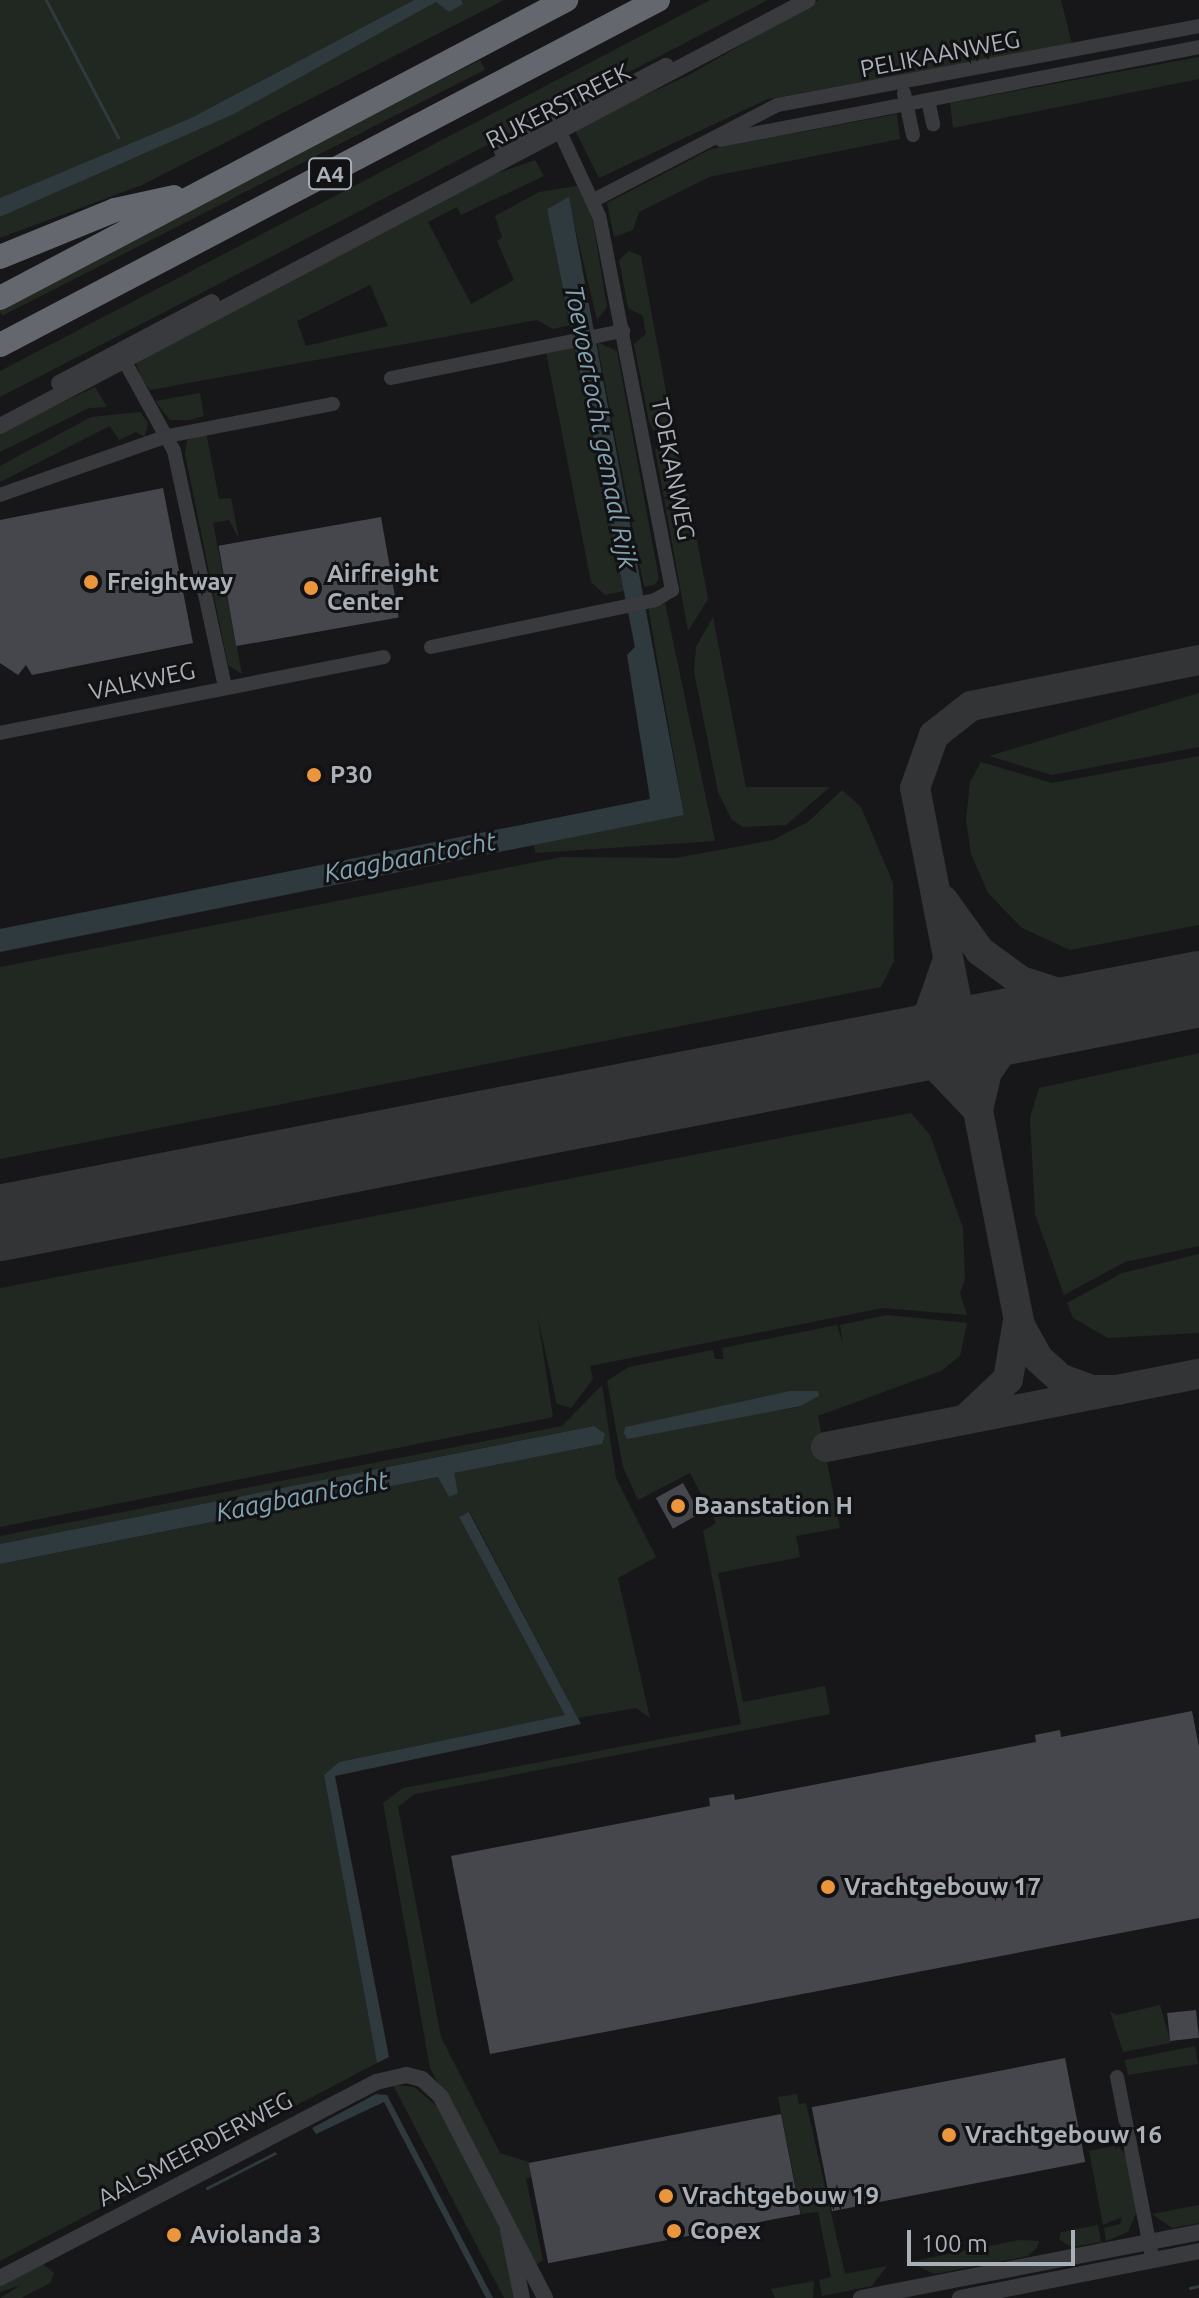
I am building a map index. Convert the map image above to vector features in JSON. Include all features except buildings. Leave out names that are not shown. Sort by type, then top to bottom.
[{"type":"highway","name":"A4","points":[[0,298],[566,0]]},
{"type":"highway","name":"A4","points":[[0,345],[658,0]]},
{"type":"highway","name":"A4","points":[[0,257],[115,210],[207,189]]},
{"type":"highway","name":"A4","points":[[0,250],[37,243]]},
{"type":"street","name":"RIJKERSTREEK","points":[[0,419],[795,0]]},
{"type":"street","name":"RIJKERSTREEK","points":[[557,127],[808,0]]},
{"type":"street","name":"PELIKAANWEG","points":[[594,200],[698,148],[770,107],[1199,26]]},
{"type":"street","name":"PELIKAANWEG","points":[[698,148],[906,101],[928,100],[1199,47]]},
{"type":"street","points":[[1076,50],[1080,70]]},
{"type":"street","points":[[902,84],[906,101]]},
{"type":"street","name":"PELIKAANWEG","points":[[928,100],[933,124]]},
{"type":"street","name":"PELIKAANWEG","points":[[906,101],[913,135]]},
{"type":"street","name":"TOEKANWEG","points":[[431,647],[655,600],[672,590],[623,331],[594,200],[557,127]]},
{"type":"street","points":[[391,378],[623,331]]},
{"type":"street","name":"RIJKERSTREEK","points":[[0,426],[120,354]]},
{"type":"street","name":"VALKWEG","points":[[0,733],[225,687],[168,436],[120,354]]},
{"type":"street","points":[[0,495],[168,436],[333,404]]},
{"type":"street","points":[[225,687],[384,657]]},
{"type":"street","name":"AALSMEERDERWEG","points":[[0,2278],[376,2082],[416,2076],[441,2097],[503,2214]]},
{"type":"street","points":[[1117,2077],[1153,2260]]},
{"type":"street","points":[[503,2214],[522,2298]]},
{"type":"street","points":[[503,2214],[545,2298]]},
{"type":"street","points":[[861,2298],[1199,2232]]},
{"type":"street","points":[[960,2298],[1199,2251]]},
{"type":"shaded area","points":[[0,0],[414,0],[191,118],[0,198]]},
{"type":"shaded area","points":[[461,0],[504,0],[142,185],[0,238],[0,217],[234,114],[436,2],[449,12]]},
{"type":"shaded area","points":[[710,0],[768,0],[0,397],[0,371]]},
{"type":"shaded area","points":[[819,0],[1061,0],[1072,44],[768,99],[599,178],[574,128],[689,75]]},
{"type":"shaded area","points":[[1199,57],[1199,79],[953,128],[950,103]]},
{"type":"shaded area","points":[[480,60],[485,70],[2,316],[0,305]]},
{"type":"shaded area","points":[[897,114],[900,139],[709,177],[639,212],[633,230],[614,237],[607,203],[711,149]]},
{"type":"shaded area","points":[[535,160],[544,176],[461,215],[457,207],[428,222],[471,304],[514,280],[497,241],[502,237],[495,216],[539,192],[577,186],[592,216],[607,307],[597,320],[568,198],[547,209],[570,325],[553,329],[537,320],[150,390],[141,378],[135,360],[492,175]],"holes":[[[370,285],[388,326],[306,346],[297,321]]]},
{"type":"shaded area","points":[[629,251],[641,256],[673,429],[653,430],[649,422],[634,344],[646,334],[643,316],[628,308],[619,260]]},
{"type":"shaded area","points":[[597,342],[617,351],[659,579],[654,585],[644,587]]},
{"type":"shaded area","points":[[574,346],[624,591],[605,595],[591,582],[546,352]]},
{"type":"shaded area","points":[[95,387],[107,407],[89,408],[0,452],[0,432]]},
{"type":"shaded area","points":[[200,393],[204,416],[189,420],[170,420],[155,401]]},
{"type":"shaded area","points":[[140,412],[148,423],[145,437],[136,432],[119,440],[110,426],[0,482],[0,466],[91,417]]},
{"type":"shaded area","points":[[206,432],[219,499],[231,498],[239,539],[229,520],[213,523],[242,674],[228,665],[185,454],[187,440]]},
{"type":"shaded area","points":[[678,444],[682,466],[669,468],[672,489],[687,487],[708,599],[688,631],[655,449]]},
{"type":"shaded area","points":[[665,603],[715,841],[535,853],[534,845],[684,815],[648,606]]},
{"type":"shaded area","points":[[713,617],[746,787],[830,787],[786,825],[743,827],[732,820],[718,792],[694,671],[696,647]]},
{"type":"shaded area","points":[[1199,693],[1199,747],[1052,775],[989,756]]},
{"type":"shaded area","points":[[1199,756],[1199,925],[1070,950],[1022,928],[988,893],[971,854],[966,820],[970,782],[981,762],[1052,783]]},
{"type":"shaded area","points":[[842,790],[861,807],[893,883],[894,961],[881,987],[0,1159],[0,967],[562,857],[676,858],[773,840],[808,822]]},
{"type":"shaded area","points":[[1199,1053],[1199,1246],[1125,1262],[1064,1295],[1035,1214],[1030,1118],[1039,1088]]},
{"type":"shaded area","points":[[911,1113],[930,1135],[963,1228],[965,1280],[960,1293],[967,1315],[883,1308],[590,1366],[593,1379],[571,1408],[557,1404],[537,1314],[553,1417],[0,1527],[0,1288]]},
{"type":"shaded area","points":[[1199,1254],[1199,1333],[1108,1338],[1073,1318],[1067,1303],[1122,1273]]},
{"type":"shaded area","points":[[887,1315],[967,1323],[960,1356],[941,1371],[818,1416],[840,1528],[796,1536],[800,1557],[718,1573],[743,1702],[825,1686],[830,1714],[415,1794],[398,1807],[441,2037],[500,2153],[529,2162],[532,2177],[526,2179],[543,2260],[536,2265],[430,2068],[383,1803],[403,1788],[741,1724],[703,1531],[716,1523],[690,1473],[638,1500],[623,1467],[607,1381],[629,1367],[713,1350],[715,1359],[724,1359],[722,1348],[837,1325],[843,1344],[840,1325]],"holes":[[[808,1391],[818,1396],[799,1407],[625,1436],[625,1427]]]},
{"type":"shaded area","points":[[602,1385],[616,1478],[656,1557],[618,1578],[650,1718],[636,1708],[578,1718],[470,1512],[459,1517],[566,1715],[339,1762],[324,1775],[377,2063],[0,2261],[0,1564],[439,1477],[449,1497],[453,1473],[602,1444],[593,1426],[0,1544],[0,1536],[562,1426]]},
{"type":"shaded area","points":[[1160,2005],[1171,2043],[1123,2052],[1110,2011],[1117,2015]]},
{"type":"shaded area","points":[[1195,2046],[1198,2064],[1128,2075],[1125,2060]]},
{"type":"shaded area","points":[[393,2085],[414,2087],[439,2108],[502,2228],[519,2298],[504,2298]]},
{"type":"shaded area","points":[[797,2094],[799,2104],[806,2103],[845,2274],[887,2266],[872,2286],[822,2296],[819,2280],[831,2277],[818,2212],[801,2214],[778,2097]]},
{"type":"shaded area","points":[[1118,2145],[1127,2158],[1137,2211],[1128,2232],[1106,2241],[1104,2228],[1120,2224],[1122,2217],[1103,2225],[1089,2151]]},
{"type":"shaded area","points":[[1199,2205],[1199,2223],[1172,2228],[1152,2214]]},
{"type":"shaded area","points":[[1098,2225],[1101,2242],[1072,2247],[1059,2240],[1061,2232]]},
{"type":"shaded area","points":[[1019,2240],[1039,2241],[1037,2248],[1028,2256],[934,2274],[909,2262]]},
{"type":"shaded area","points":[[43,2264],[54,2273],[50,2283],[21,2298],[0,2298],[21,2285],[0,2292],[0,2284]]},
{"type":"shaded area","points":[[814,2281],[813,2298],[775,2298],[771,2289]]},
{"type":"water","points":[[414,0],[461,0],[463,4],[449,12],[436,2],[234,114],[0,217],[0,198],[191,118]]},
{"type":"water","points":[[569,197],[684,815],[0,952],[0,929],[650,799],[627,655],[635,647],[547,209]]},
{"type":"water","points":[[790,1391],[818,1391],[819,1396],[801,1406],[627,1439],[624,1433],[625,1427]]},
{"type":"water","name":"Kaagbaantocht","points":[[594,1426],[605,1434],[602,1444],[454,1473],[458,1493],[449,1497],[438,1477],[0,1564],[0,1544]]},
{"type":"water","points":[[469,1512],[581,1724],[335,1776],[389,2057],[377,2063],[324,1775],[339,1762],[565,1715],[459,1517]]},
{"type":"water","points":[[376,2094],[387,2095],[493,2298],[486,2298],[384,2102],[316,2134],[312,2128]]},
{"type":"waterway","points":[[46,0],[118,137]]},
{"type":"waterway","points":[[207,2188],[275,2153]]},
{"type":"waterway","points":[[1190,2288],[1199,2286]]},
{"type":"taxiway","points":[[1119,1390],[1092,1390],[1061,1379],[1038,1358],[1020,1326],[915,788],[934,735],[971,706],[1199,660]]},
{"type":"taxiway","points":[[943,900],[980,951],[1021,981],[1080,1000],[1143,1000]]},
{"type":"taxiway","points":[[879,1051],[929,1014],[946,965]]},
{"type":"taxiway","points":[[979,1106],[987,1072],[1005,1046],[1066,1015]]},
{"type":"taxiway","points":[[879,1051],[933,1063],[973,1105]]},
{"type":"taxiway","points":[[968,1417],[1008,1379],[1018,1321]]},
{"type":"taxiway","points":[[826,1447],[1199,1374]]},
{"type":"runway","points":[[0,1223],[1199,989]]},
{"type":"place","name":"Freightway","points":[[91,582]]},
{"type":"place","name":"Airfreight Center","points":[[311,588]]},
{"type":"place","name":"P30","points":[[314,775]]},
{"type":"place","name":"Baanstation H","points":[[678,1506]]},
{"type":"place","name":"Vrachtgebouw 17","points":[[828,1887]]},
{"type":"place","name":"Vrachtgebouw 16","points":[[949,2135]]},
{"type":"place","name":"Vrachtgebouw 19","points":[[666,2196]]},
{"type":"place","name":"Copex","points":[[674,2231]]},
{"type":"place","name":"Aviolanda 3","points":[[174,2235]]},
{"type":"water label","name":"Toevoertocht gemaal Rijk","points":[[601,427]]}]
